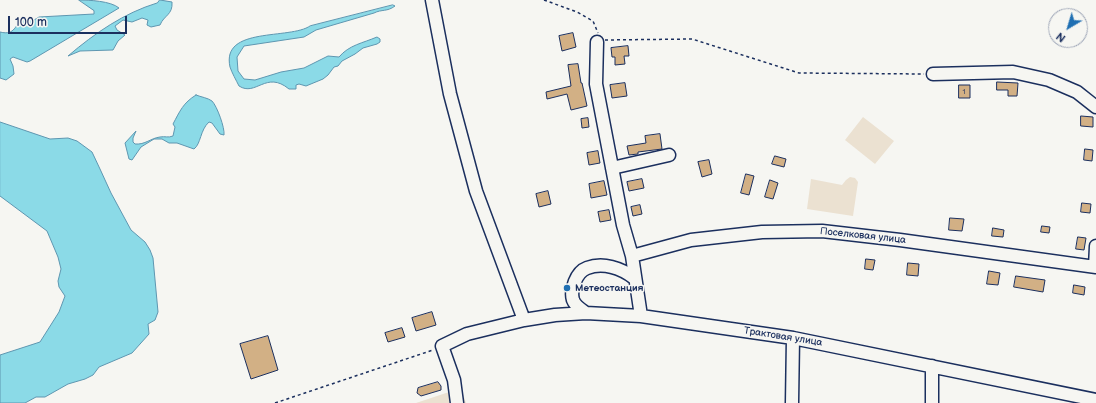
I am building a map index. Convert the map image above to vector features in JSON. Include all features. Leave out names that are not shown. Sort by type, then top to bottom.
[{"type":"street","points":[[432,0],[450,94],[476,191],[524,320]]},
{"type":"street","points":[[597,42],[596,84],[623,225],[632,256],[634,278],[641,316]]},
{"type":"street","points":[[934,74],[1013,72],[1049,80],[1077,92],[1096,107]]},
{"type":"street","points":[[612,168],[668,155]]},
{"type":"street","name":"Поселковая улица","points":[[632,256],[691,240],[762,232],[822,231],[900,240],[1095,267]]},
{"type":"street","points":[[1095,267],[1096,246]]},
{"type":"street","points":[[586,313],[580,310],[574,300],[573,287],[577,276],[586,268],[604,266],[616,268],[626,272],[634,278]]},
{"type":"street","name":"Трактовая улица","points":[[442,346],[467,334],[524,320],[555,315],[586,313],[641,316],[793,338],[932,366],[1076,400],[1096,400]]},
{"type":"street","points":[[792,403],[793,338]]},
{"type":"street","points":[[442,346],[454,380],[458,403]]},
{"type":"street","points":[[932,366],[932,403]]},
{"type":"path","points":[[544,0],[577,12],[593,21],[598,32],[597,42],[609,39],[692,39],[799,73],[934,74]]},
{"type":"path","points":[[275,403],[442,346]]},
{"type":"shaded area","points":[[863,117],[894,141],[875,164],[845,140]]},
{"type":"shaded area","points":[[850,177],[855,178],[858,182],[853,216],[807,209],[811,179],[842,185]]},
{"type":"shaded area","points":[[461,388],[466,403],[416,403]]},
{"type":"water","points":[[79,0],[105,2],[119,8],[30,61],[27,62],[13,57],[10,59],[14,74],[6,80],[0,78],[0,32],[5,33],[12,31],[24,19],[34,20],[39,17],[94,14],[94,11]]},
{"type":"water","points":[[160,0],[172,2],[172,6],[170,12],[160,25],[151,27],[147,25],[148,20],[142,18],[132,22],[123,20],[115,26],[117,30],[125,35],[118,41],[113,50],[80,51],[68,56],[89,39],[121,18],[157,3]]},
{"type":"water","points":[[393,5],[395,6],[389,9],[316,30],[304,37],[244,46],[237,57],[238,71],[244,79],[255,80],[281,72],[304,68],[328,56],[339,57],[356,45],[377,37],[380,39],[380,42],[377,44],[363,48],[342,61],[323,79],[306,86],[299,84],[296,85],[296,89],[289,89],[274,82],[245,89],[239,86],[230,67],[230,54],[236,45],[246,40],[259,36],[288,33]]},
{"type":"water","points":[[196,95],[212,101],[222,122],[224,135],[220,134],[212,123],[209,122],[194,149],[177,143],[169,143],[162,139],[154,139],[173,136],[175,127],[173,124],[185,104]]},
{"type":"water","points":[[0,122],[50,139],[68,138],[77,141],[92,152],[111,193],[131,230],[145,242],[150,250],[153,258],[158,312],[155,320],[148,324],[149,334],[132,353],[99,367],[93,375],[85,379],[68,384],[45,397],[36,397],[25,403],[0,403],[0,355],[40,342],[59,312],[65,296],[59,287],[58,281],[61,269],[58,257],[47,231],[0,196]]},
{"type":"water","points":[[136,131],[133,142],[135,144],[154,139],[141,147],[132,160],[129,159],[125,143]]},
{"type":"building","points":[[573,33],[576,47],[562,51],[559,36]]},
{"type":"building","points":[[628,46],[629,56],[624,56],[625,64],[615,65],[615,57],[612,57],[611,48]]},
{"type":"building","points":[[578,64],[587,106],[571,110],[567,94],[547,99],[546,92],[571,86],[568,65]]},
{"type":"building","points":[[997,82],[1018,83],[1017,96],[1008,96],[1008,90],[997,90]]},
{"type":"building","points":[[625,83],[627,96],[612,98],[610,85]]},
{"type":"building","points":[[959,85],[970,85],[970,98],[959,98]]},
{"type":"building","points":[[1081,116],[1093,117],[1093,127],[1081,126]]},
{"type":"building","points":[[588,118],[589,127],[582,128],[581,119]]},
{"type":"building","points":[[660,134],[662,149],[638,152],[638,154],[629,155],[627,146],[646,143],[645,136]]},
{"type":"building","points":[[1085,149],[1093,150],[1092,161],[1084,160]]},
{"type":"building","points":[[598,151],[600,163],[589,165],[587,153]]},
{"type":"building","points":[[775,156],[786,159],[784,167],[772,164]]},
{"type":"building","points":[[709,160],[712,174],[702,177],[698,162]]},
{"type":"building","points":[[746,174],[754,176],[749,195],[741,193]]},
{"type":"building","points":[[642,179],[644,188],[629,191],[627,182]]},
{"type":"building","points":[[770,180],[778,183],[773,199],[765,197]]},
{"type":"building","points":[[604,181],[607,195],[591,198],[589,184]]},
{"type":"building","points":[[548,191],[551,204],[539,207],[536,194]]},
{"type":"building","points":[[1082,203],[1091,204],[1090,213],[1081,212]]},
{"type":"building","points":[[640,205],[642,214],[633,216],[631,207]]},
{"type":"building","points":[[609,210],[611,220],[600,222],[598,212]]},
{"type":"building","points":[[950,218],[964,219],[962,231],[949,230]]},
{"type":"building","points":[[1042,226],[1050,227],[1049,233],[1041,232]]},
{"type":"building","points":[[993,228],[1004,230],[1003,237],[992,236]]},
{"type":"building","points":[[1078,237],[1086,238],[1084,250],[1076,249]]},
{"type":"building","points":[[866,259],[875,260],[873,270],[865,269]]},
{"type":"building","points":[[908,263],[919,264],[918,276],[907,275]]},
{"type":"building","points":[[989,271],[1000,273],[998,285],[987,284]]},
{"type":"building","points":[[1016,276],[1045,280],[1043,292],[1014,287]]},
{"type":"building","points":[[1074,285],[1085,287],[1084,295],[1073,293]]},
{"type":"building","points":[[432,312],[436,325],[416,331],[412,318]]},
{"type":"building","points":[[402,328],[405,337],[388,342],[385,333]]},
{"type":"building","points":[[268,336],[278,370],[251,379],[240,344]]},
{"type":"building","points":[[438,382],[441,386],[441,390],[421,396],[417,393],[418,388]]},
{"type":"place","name":"Метеостанция","points":[[567,288]]}]
